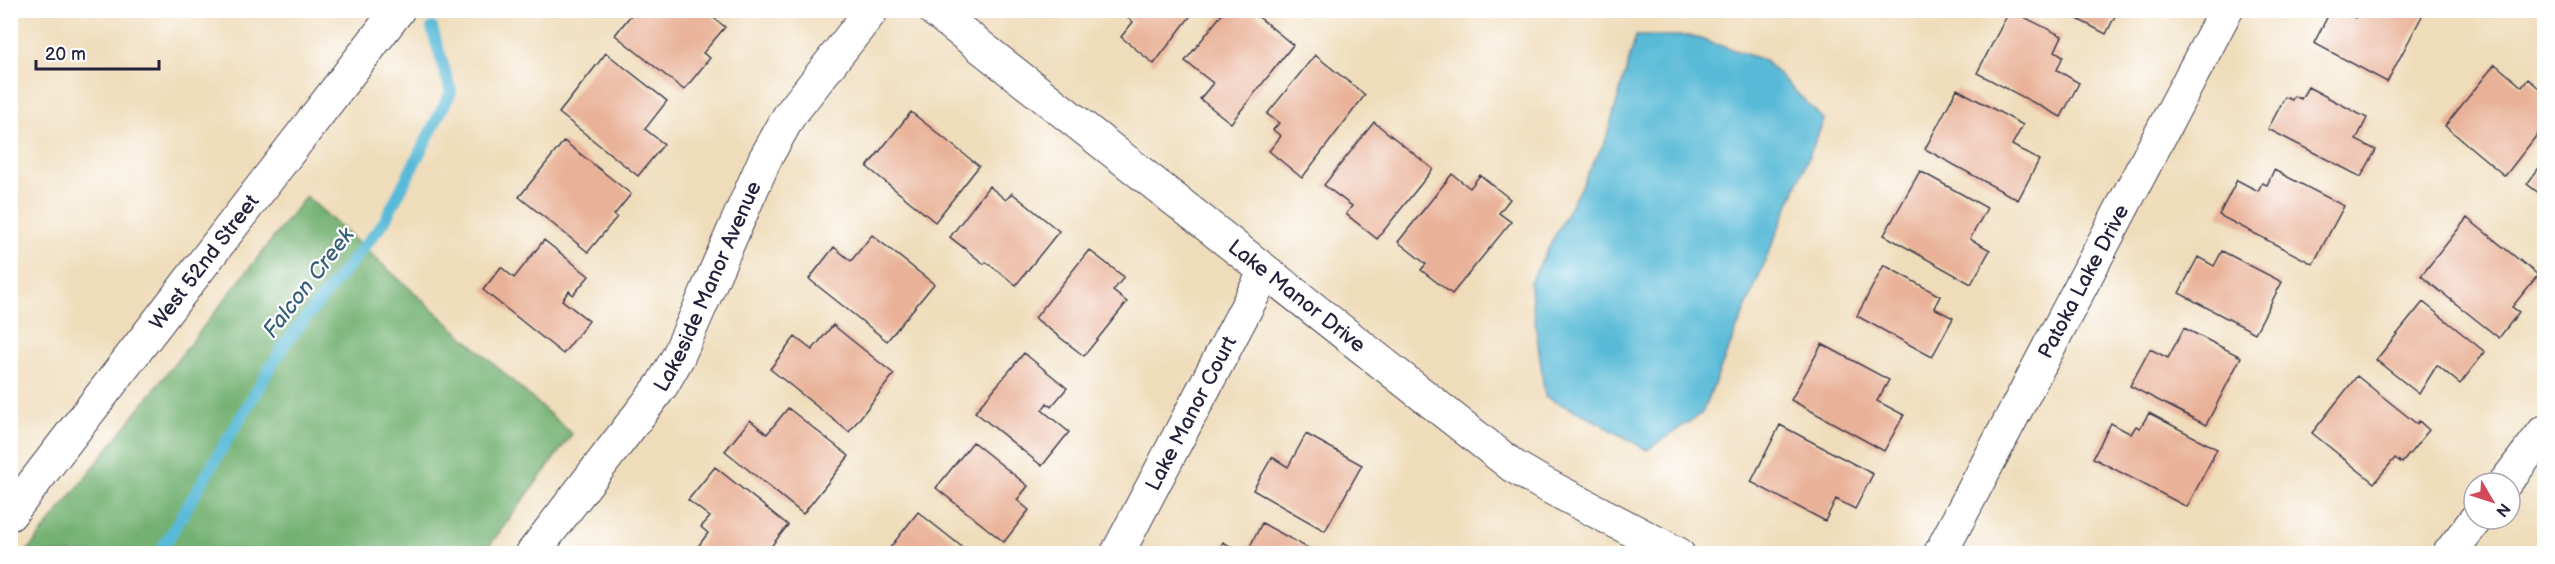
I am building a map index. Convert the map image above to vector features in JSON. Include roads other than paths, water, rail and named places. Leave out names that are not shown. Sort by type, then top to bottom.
[{"type":"street","name":"West 52nd Street","points":[[10,514],[398,10]]},
{"type":"street","name":"Lakeside Manor Avenue","points":[[532,554],[662,385],[678,357],[765,159],[784,125],[872,10]]},
{"type":"street","name":"Lake Manor Drive","points":[[934,10],[1513,466],[1678,554]]},
{"type":"street","name":"Patoka Lake Drive","points":[[1940,554],[2226,10]]},
{"type":"street","name":"Lake Manor Court","points":[[1117,554],[1265,272]]},
{"type":"street","points":[[2514,471],[2544,432]]},
{"type":"street","points":[[2449,554],[2467,531]]},
{"type":"water","points":[[1636,36],[1691,36],[1764,60],[1824,120],[1702,413],[1647,450],[1585,415],[1545,397],[1530,283],[1606,139]]},
{"type":"waterway","name":"Falcon Creek","points":[[159,554],[284,345],[384,222],[451,92],[432,28]]}]
